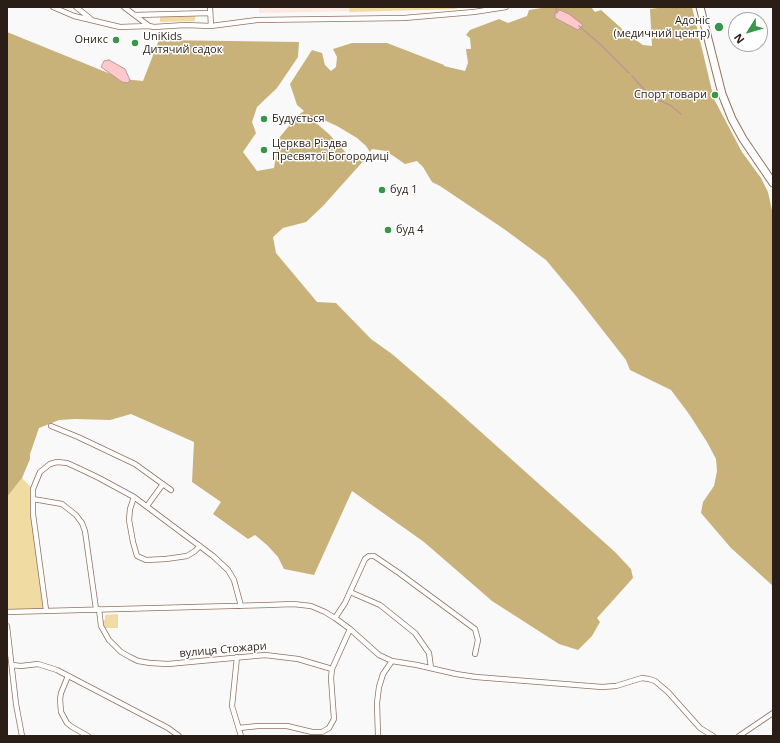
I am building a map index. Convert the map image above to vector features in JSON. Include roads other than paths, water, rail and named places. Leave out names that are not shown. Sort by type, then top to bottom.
[{"type":"main road","points":[[700,7],[722,94],[732,119],[773,183]]},
{"type":"street","points":[[53,7],[74,16],[120,27],[185,25],[211,26],[257,20],[404,18],[440,16],[506,7]]},
{"type":"street","points":[[76,7],[92,20]]},
{"type":"street","points":[[125,7],[149,26]]},
{"type":"street","points":[[210,7],[211,26]]},
{"type":"street","points":[[135,15],[210,13]]},
{"type":"street","points":[[51,426],[135,464],[171,490]]},
{"type":"street","points":[[46,610],[38,556],[33,489],[40,472],[50,464],[57,462],[67,463],[76,467],[134,498],[147,506],[221,562],[234,580],[241,606]]},
{"type":"street","points":[[147,506],[163,484]]},
{"type":"street","points":[[134,498],[130,509],[129,520],[137,556],[146,560],[187,556],[195,552],[200,546]]},
{"type":"street","name":"вулиця Стожари","points":[[33,499],[62,504],[73,512],[82,524],[85,531],[101,626],[109,640],[121,652],[138,661],[168,664],[265,655],[282,656],[332,669]]},
{"type":"street","points":[[335,618],[345,603],[366,559],[369,556],[374,556],[474,629],[478,640],[474,654]]},
{"type":"street","points":[[350,592],[380,605],[415,633],[429,653],[431,668]]},
{"type":"street","points":[[7,612],[304,605],[317,608],[335,618],[350,629],[379,655],[392,661],[405,662],[476,677],[602,687],[616,686],[642,678],[649,679],[655,681],[668,692],[700,728],[713,736]]},
{"type":"street","points":[[7,626],[16,704],[22,736]]},
{"type":"street","points":[[239,728],[258,726],[287,726],[312,732],[322,732],[329,728],[334,719],[331,678],[332,669],[350,629]]},
{"type":"street","points":[[237,657],[232,706],[241,736]]},
{"type":"street","points":[[378,736],[377,703],[379,688],[383,674],[392,661]]},
{"type":"street","points":[[12,665],[21,666],[38,664],[57,670],[168,728],[179,736]]},
{"type":"street","points":[[68,676],[61,692],[61,712],[67,723],[88,736]]},
{"type":"street","points":[[739,736],[773,713]]},
{"type":"waterway","points":[[556,7],[557,13]]},
{"type":"waterway","points":[[579,26],[600,44],[629,73]]},
{"type":"waterway","points":[[632,76],[651,97],[670,105],[681,114]]},
{"type":"place","name":"Адоніс (медичний центр)","points":[[719,27]]},
{"type":"place","name":"Оникс","points":[[116,40]]},
{"type":"place","name":"UniKids Дитячий садок","points":[[135,43]]},
{"type":"place","name":"Спорт товари","points":[[715,95]]},
{"type":"place","name":"Будується","points":[[264,119]]},
{"type":"place","name":"Церква Різдва Пресвятої Богородиці","points":[[264,150]]},
{"type":"place","name":"буд 1","points":[[382,190]]},
{"type":"place","name":"буд 4","points":[[388,230]]}]
